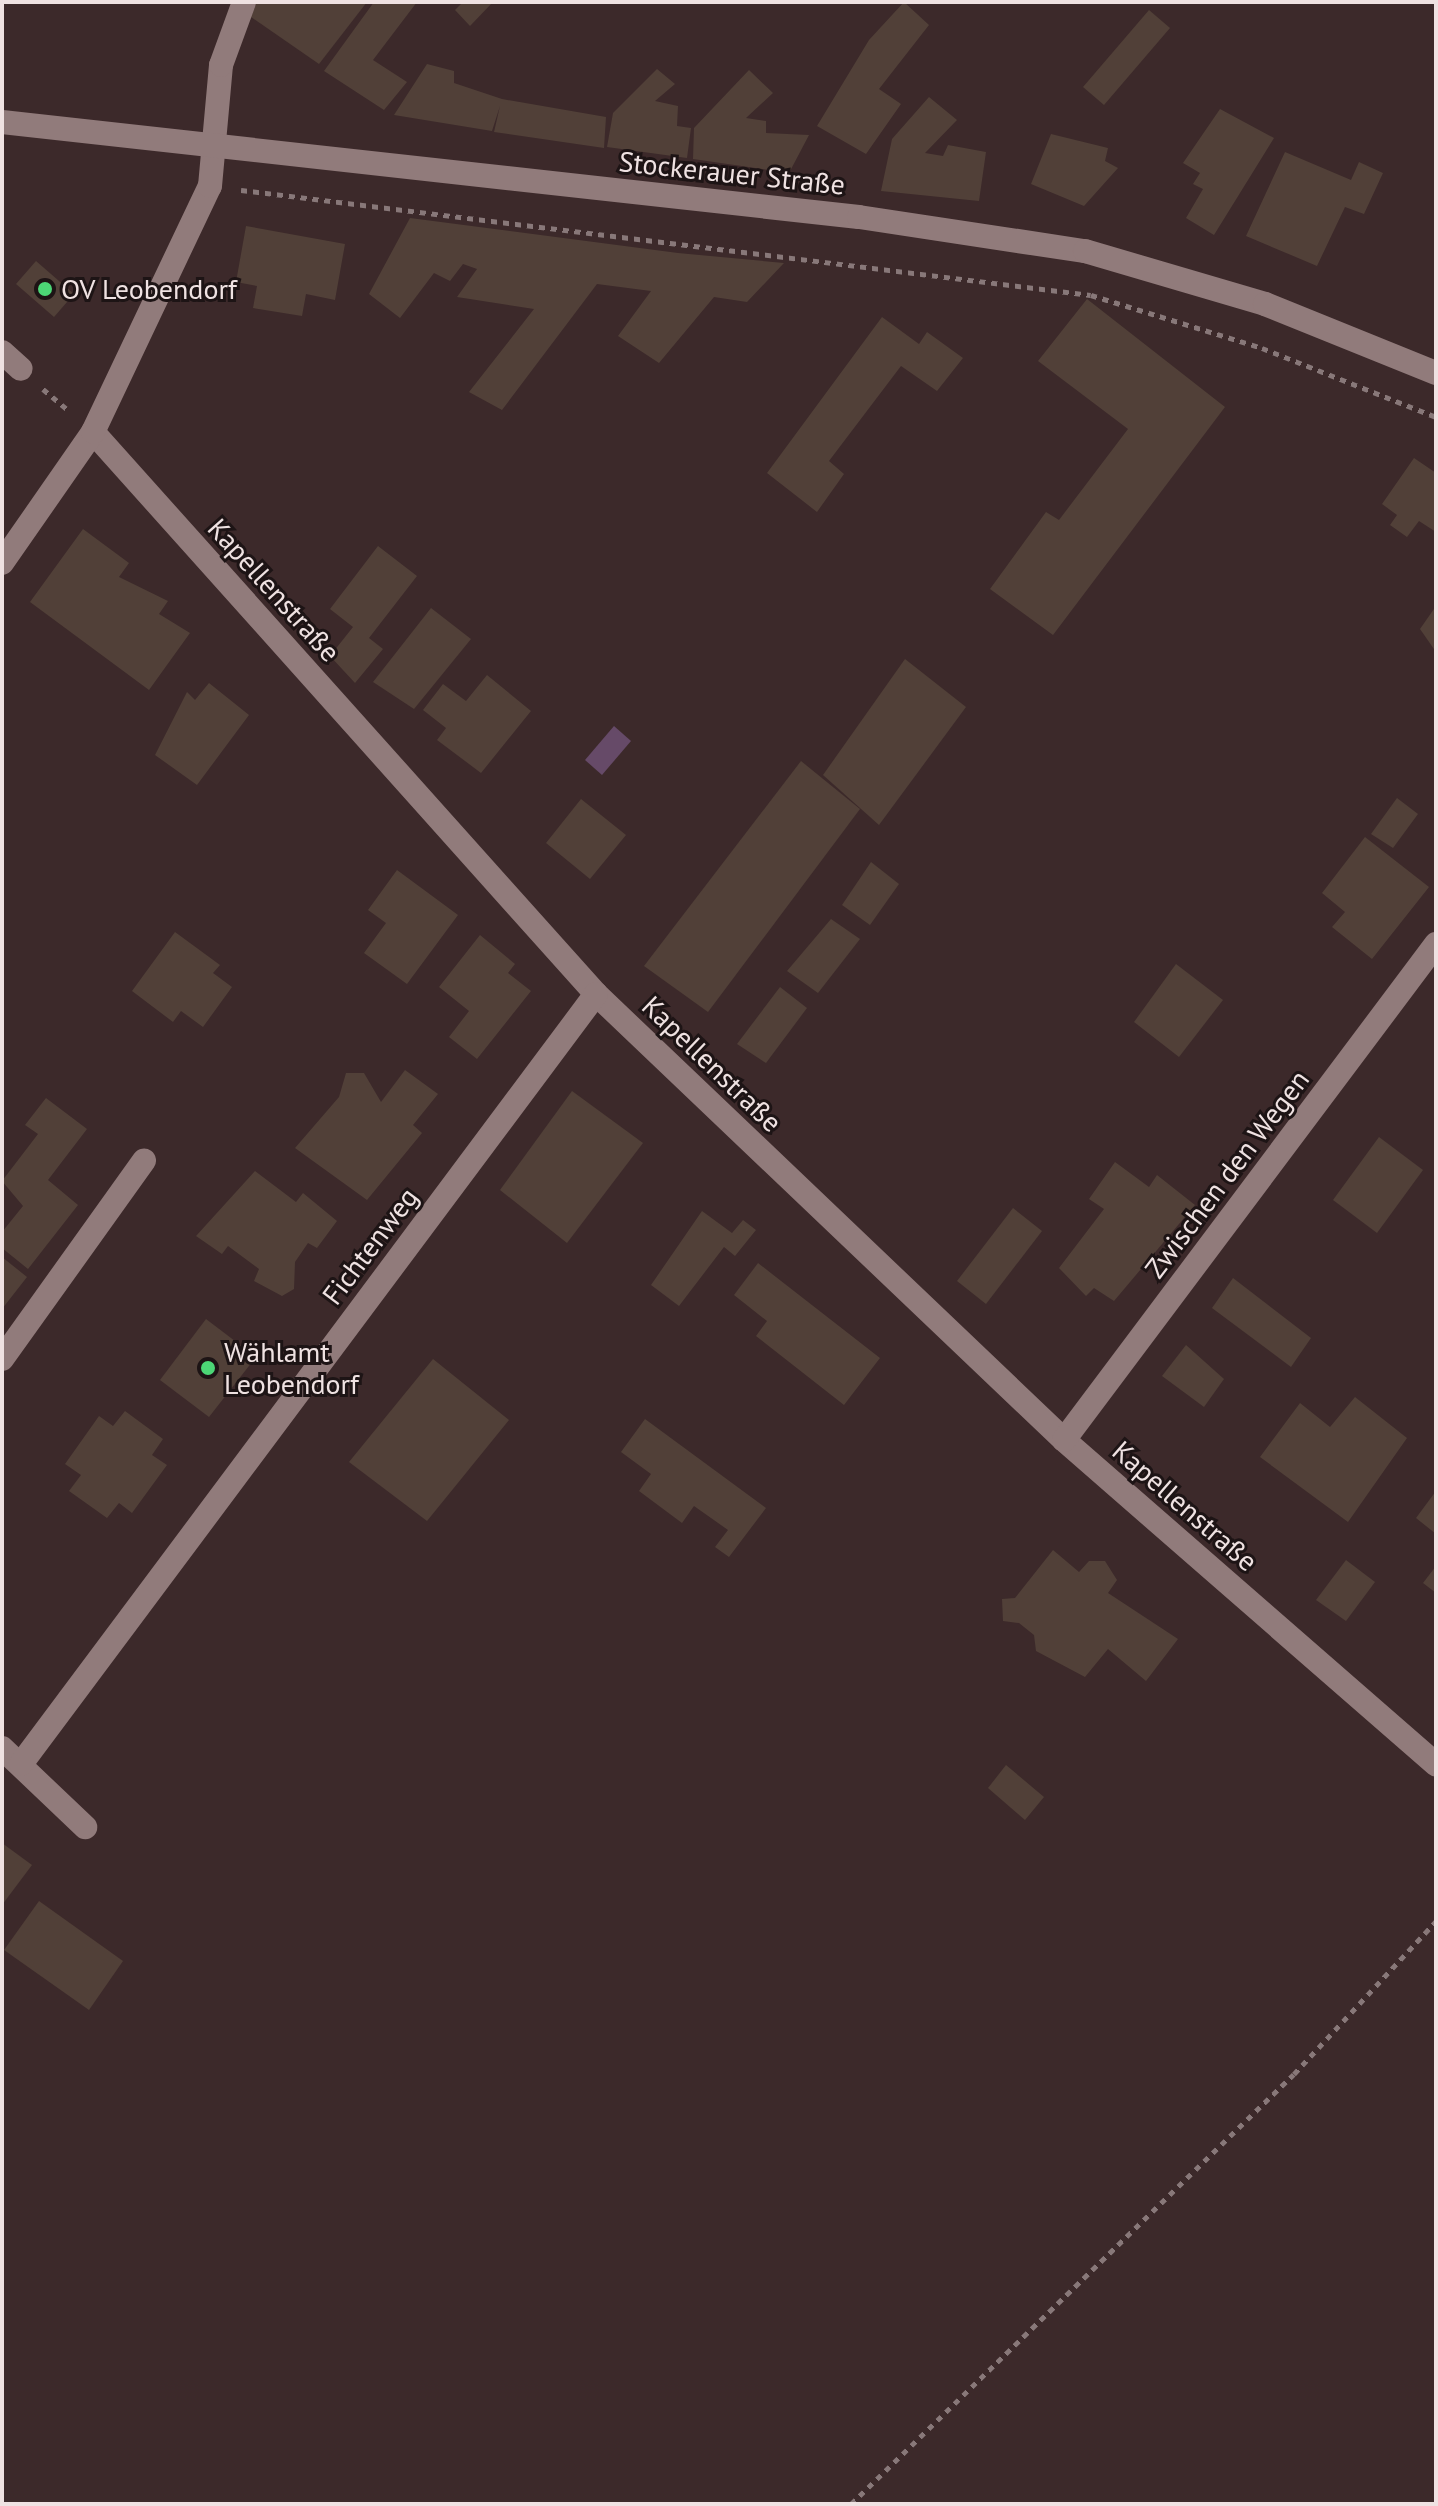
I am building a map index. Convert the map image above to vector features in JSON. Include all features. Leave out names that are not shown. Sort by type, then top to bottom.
[{"type":"street","points":[[2,563],[93,432],[210,186],[221,65],[244,2]]},
{"type":"street","name":"Stockerauer Straße","points":[[2,122],[859,217],[1085,251],[1265,304],[1436,373]]},
{"type":"street","points":[[2,352],[21,369]]},
{"type":"street","name":"Kapellenstraße","points":[[93,432],[596,994],[1064,1440],[1436,1765]]},
{"type":"street","name":"Zwischen den Wegen","points":[[1064,1440],[1436,944]]},
{"type":"street","name":"Fichtenweg","points":[[21,1764],[596,994]]},
{"type":"street","points":[[2,1359],[144,1161]]},
{"type":"street","points":[[2,1748],[85,1827]]},
{"type":"path","points":[[210,186],[1091,295],[1262,348],[1436,417]]},
{"type":"path","points":[[21,369],[93,432]]},
{"type":"path","points":[[851,2504],[1294,2074],[1436,1921]]},
{"type":"shaded area","points":[[614,726],[631,741],[602,775],[585,760]]},
{"type":"building","points":[[257,2],[367,2],[319,64],[251,17]]},
{"type":"building","points":[[374,2],[417,2],[373,60],[407,82],[384,110],[324,71]]},
{"type":"building","points":[[463,2],[493,2],[470,26],[455,10]]},
{"type":"building","points":[[904,2],[929,25],[879,89],[901,104],[866,154],[817,126],[869,40]]},
{"type":"building","points":[[1149,10],[1170,28],[1104,105],[1083,87]]},
{"type":"building","points":[[427,64],[454,71],[454,83],[502,99],[606,117],[604,148],[494,132],[500,106],[492,131],[394,115]]},
{"type":"building","points":[[657,69],[675,84],[655,101],[678,106],[677,126],[691,128],[687,158],[607,147],[613,113]]},
{"type":"building","points":[[749,70],[773,93],[746,118],[766,121],[766,133],[809,135],[789,173],[693,159],[694,128]]},
{"type":"building","points":[[929,97],[957,120],[925,153],[943,156],[948,145],[986,152],[979,201],[881,191],[892,139]]},
{"type":"building","points":[[1220,109],[1274,138],[1214,235],[1186,218],[1203,189],[1193,184],[1200,173],[1183,163]]},
{"type":"building","points":[[1051,134],[1108,148],[1105,161],[1118,168],[1084,206],[1031,184]]},
{"type":"building","points":[[1285,152],[1351,180],[1359,162],[1383,173],[1364,214],[1345,207],[1317,266],[1246,236]]},
{"type":"building","points":[[410,218],[678,253],[784,263],[747,302],[714,297],[659,363],[618,336],[651,291],[597,284],[502,410],[469,392],[534,309],[457,297],[477,269],[463,264],[450,281],[434,273],[400,318],[369,294]]},
{"type":"building","points":[[246,226],[345,244],[335,300],[306,294],[302,316],[253,308],[257,286],[236,282]]},
{"type":"building","name":"OV Leobendorf","points":[[36,261],[74,294],[54,317],[16,284]]},
{"type":"building","points":[[1087,299],[1225,407],[1053,635],[990,589],[1046,512],[1059,520],[1128,429],[1038,361]]},
{"type":"building","points":[[882,317],[919,344],[927,332],[963,358],[937,391],[901,366],[829,461],[844,474],[817,512],[767,473]]},
{"type":"building","points":[[1414,458],[1436,473],[1436,532],[1419,521],[1407,537],[1390,525],[1397,515],[1382,504]]},
{"type":"building","points":[[83,529],[129,563],[119,577],[168,601],[159,614],[190,633],[149,690],[30,602]]},
{"type":"building","points":[[378,546],[417,576],[369,638],[383,649],[355,683],[330,656],[353,627],[330,609]]},
{"type":"building","points":[[1436,606],[1436,652],[1420,629]]},
{"type":"building","points":[[431,608],[471,639],[414,709],[373,682]]},
{"type":"building","points":[[905,659],[966,707],[879,825],[823,775]]},
{"type":"building","points":[[487,675],[531,711],[481,773],[437,740],[446,728],[423,710],[443,684],[466,701]]},
{"type":"building","points":[[209,683],[249,715],[197,785],[155,755],[187,692],[195,700]]},
{"type":"building","points":[[801,761],[860,809],[708,1012],[644,966]]},
{"type":"building","points":[[1397,798],[1418,814],[1393,848],[1371,834]]},
{"type":"building","points":[[581,799],[626,835],[590,879],[546,843]]},
{"type":"building","points":[[1365,837],[1429,887],[1372,959],[1332,927],[1345,912],[1322,893]]},
{"type":"building","points":[[871,862],[899,884],[870,925],[842,905]]},
{"type":"building","points":[[397,870],[458,915],[407,984],[364,953],[386,923],[368,910]]},
{"type":"building","points":[[831,919],[860,939],[818,993],[787,971]]},
{"type":"building","points":[[175,932],[220,965],[213,973],[232,987],[203,1027],[181,1011],[173,1022],[132,991]]},
{"type":"building","points":[[480,935],[515,964],[508,973],[531,991],[477,1059],[449,1037],[469,1011],[439,987]]},
{"type":"building","points":[[1176,964],[1223,1000],[1179,1057],[1134,1022]]},
{"type":"building","points":[[780,987],[807,1008],[766,1063],[737,1044]]},
{"type":"building","points":[[405,1070],[438,1094],[413,1125],[422,1133],[367,1200],[295,1148],[339,1097],[346,1073],[364,1073],[381,1102]]},
{"type":"building","points":[[572,1091],[643,1143],[567,1243],[500,1190]]},
{"type":"building","points":[[46,1098],[87,1129],[48,1180],[78,1205],[28,1269],[2,1248],[2,1232],[23,1206],[2,1181],[38,1134],[25,1125]]},
{"type":"building","points":[[1379,1137],[1423,1170],[1377,1233],[1333,1200]]},
{"type":"building","points":[[1115,1162],[1149,1187],[1157,1175],[1195,1205],[1114,1301],[1094,1288],[1086,1296],[1059,1268],[1104,1209],[1089,1199]]},
{"type":"building","points":[[255,1171],[296,1202],[303,1193],[337,1221],[317,1248],[308,1243],[295,1262],[294,1289],[282,1296],[254,1281],[259,1269],[228,1246],[222,1254],[196,1236]]},
{"type":"building","points":[[1013,1208],[1042,1231],[986,1304],[957,1281]]},
{"type":"building","points":[[702,1211],[732,1233],[743,1220],[756,1230],[735,1256],[724,1247],[679,1306],[651,1285]]},
{"type":"building","points":[[2,1257],[27,1277],[2,1309]]},
{"type":"building","points":[[758,1263],[880,1358],[844,1405],[756,1336],[767,1321],[734,1295]]},
{"type":"building","points":[[1233,1278],[1311,1338],[1291,1367],[1212,1308]]},
{"type":"building","name":"Wählamt Leobendorf","points":[[206,1319],[256,1357],[209,1417],[160,1380]]},
{"type":"building","points":[[1186,1345],[1224,1379],[1204,1407],[1162,1376]]},
{"type":"building","points":[[433,1359],[509,1420],[427,1521],[349,1462]]},
{"type":"building","points":[[1355,1397],[1407,1438],[1348,1522],[1260,1457],[1300,1403],[1330,1427]]},
{"type":"building","points":[[125,1411],[163,1439],[152,1455],[167,1465],[132,1513],[119,1503],[107,1518],[69,1491],[81,1475],[65,1464],[99,1416],[113,1426]]},
{"type":"building","points":[[645,1419],[766,1508],[729,1557],[715,1547],[728,1530],[694,1506],[682,1523],[639,1491],[651,1474],[621,1452]]},
{"type":"building","points":[[1436,1491],[1436,1534],[1416,1518]]},
{"type":"building","points":[[1053,1550],[1079,1572],[1089,1561],[1105,1561],[1117,1580],[1108,1593],[1178,1639],[1146,1681],[1108,1649],[1085,1677],[1036,1651],[1034,1635],[1019,1623],[1003,1621],[1002,1599],[1015,1598]]},
{"type":"building","points":[[1346,1560],[1375,1582],[1346,1621],[1316,1600]]},
{"type":"building","points":[[1436,1566],[1436,1593],[1423,1583]]},
{"type":"building","points":[[1006,1765],[1044,1797],[1025,1820],[988,1788]]},
{"type":"building","points":[[2,1843],[32,1865],[2,1905]]},
{"type":"building","points":[[39,1901],[123,1961],[89,2010],[4,1950]]},
{"type":"place","name":"OV Leobendorf","points":[[45,289]]},
{"type":"place","name":"Wählamt Leobendorf","points":[[208,1368]]}]
